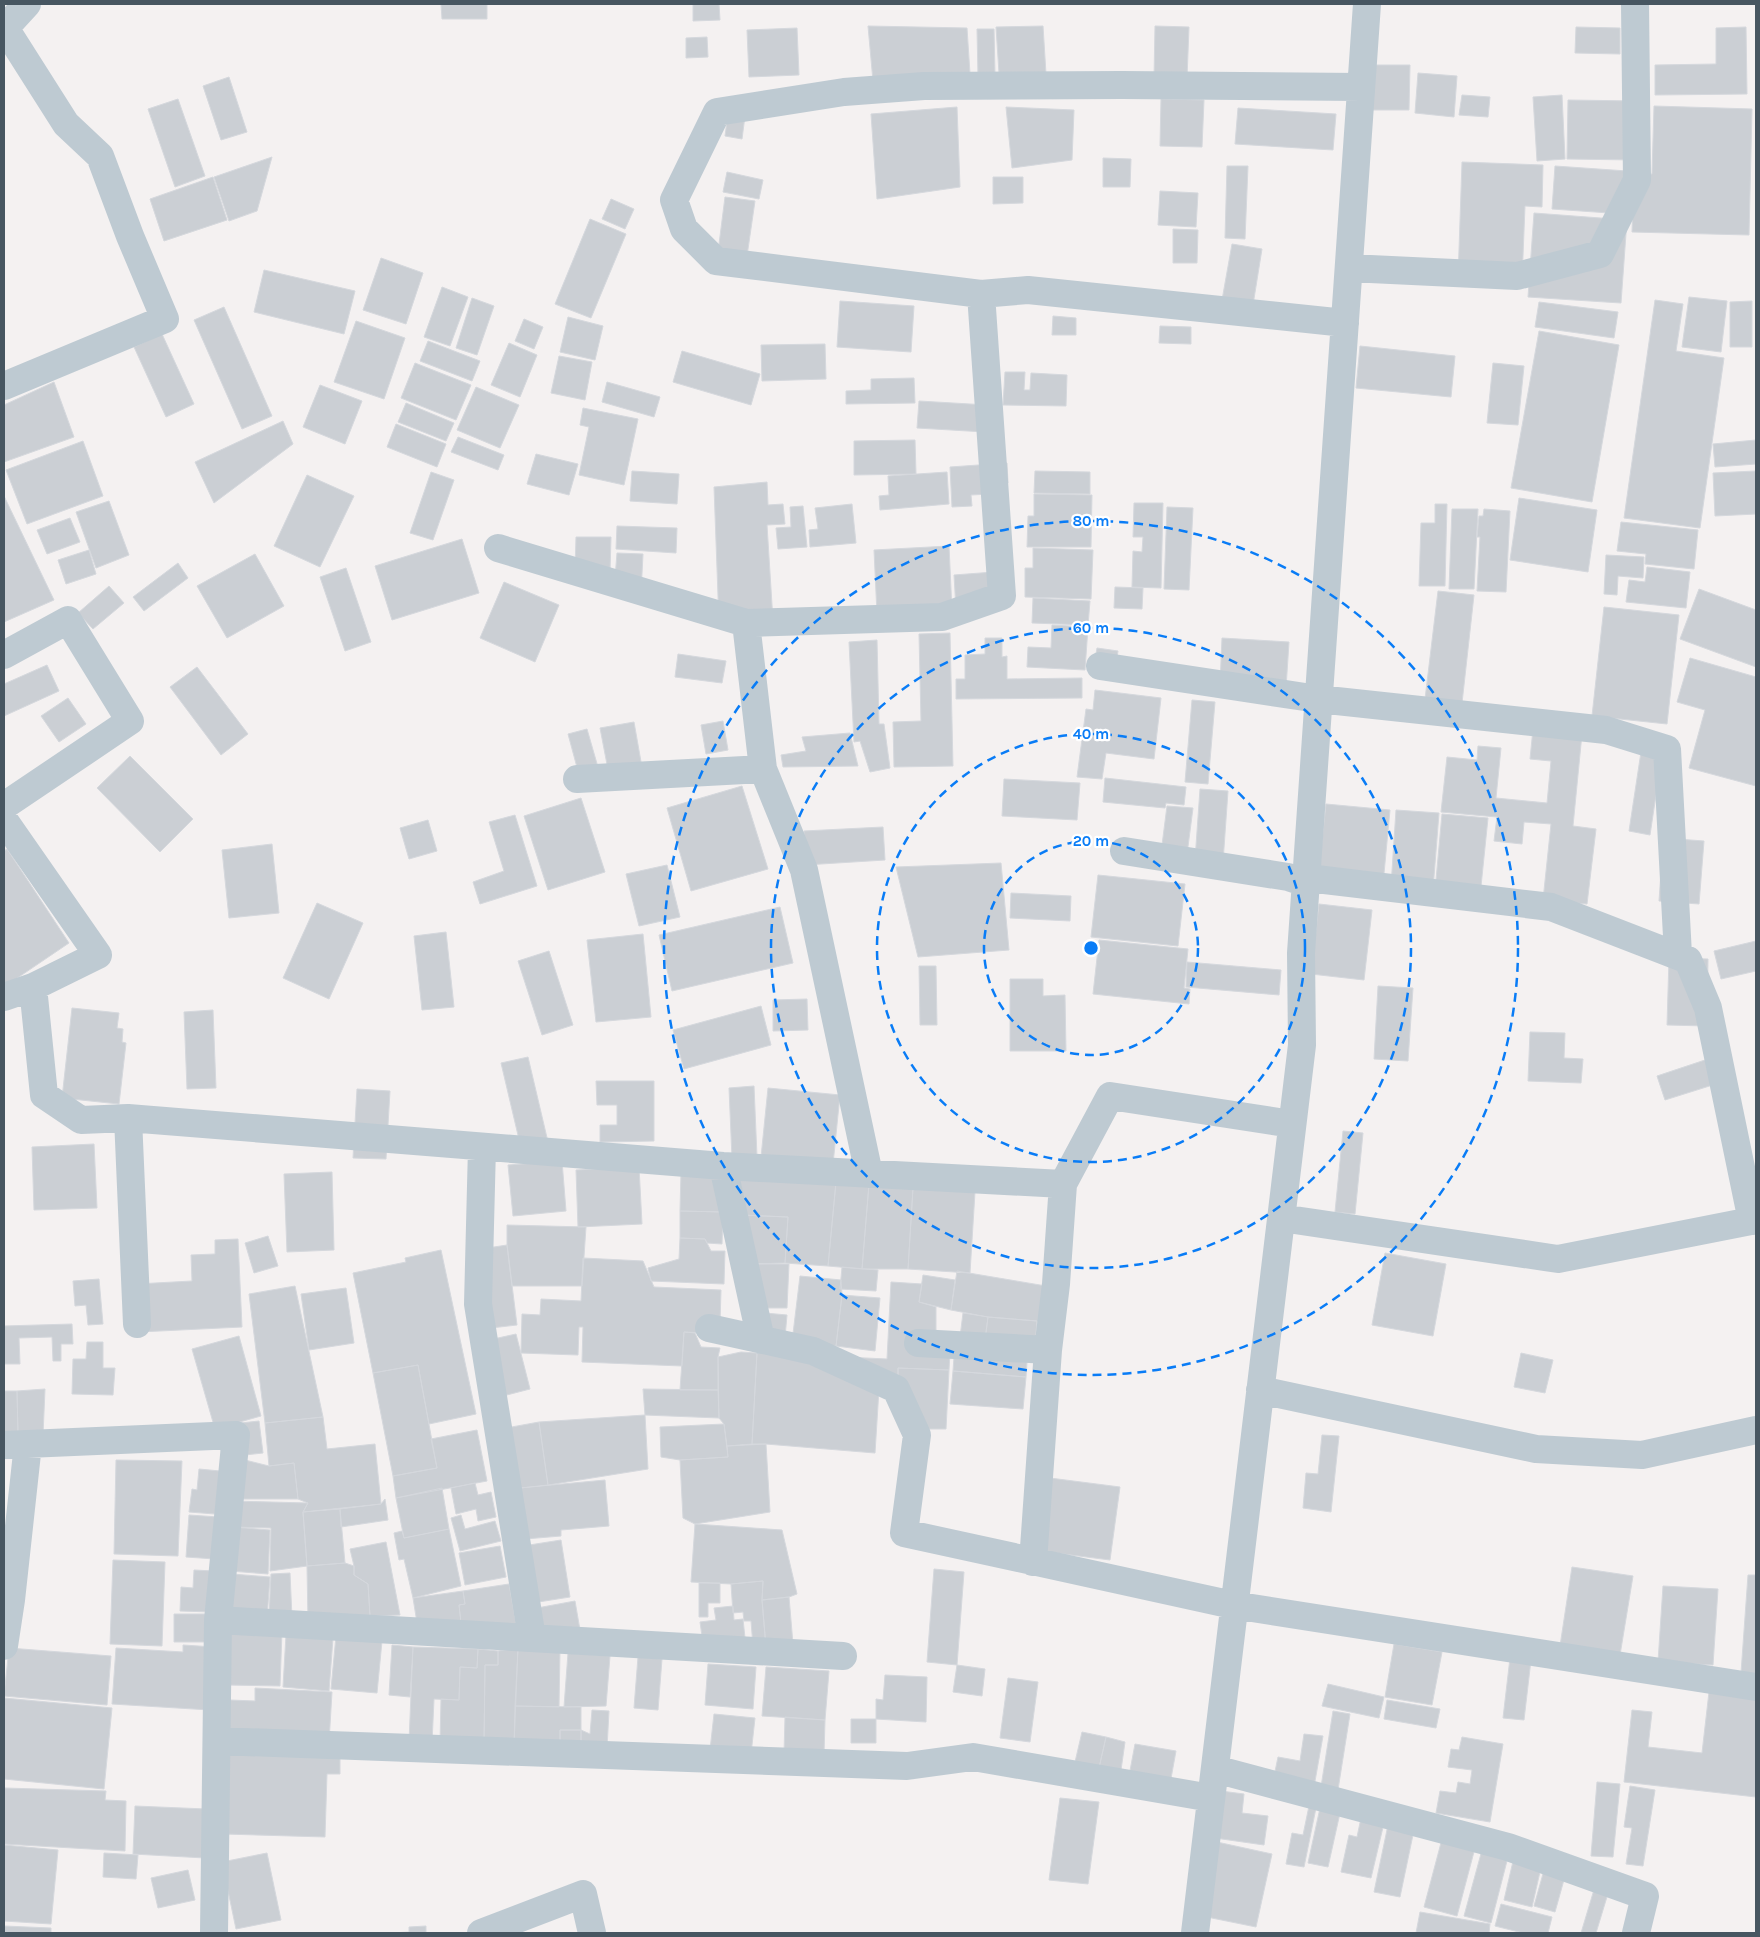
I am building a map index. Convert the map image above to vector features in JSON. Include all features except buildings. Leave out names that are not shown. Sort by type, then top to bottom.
[{"type":"street","points":[[4,386],[164,319],[100,156],[66,124],[5,28],[27,4]]},
{"type":"street","points":[[1194,1933],[1302,1045],[1301,953],[1367,4]]},
{"type":"street","points":[[1349,268],[1517,276],[1600,254],[1636,180],[1635,4]]},
{"type":"street","points":[[1345,324],[1028,290],[981,294],[716,261],[684,229],[674,200],[717,112],[844,92],[924,86],[1122,85],[1361,88]]},
{"type":"street","points":[[498,548],[746,623],[942,617],[1002,596],[981,294]]},
{"type":"street","points":[[4,654],[68,620],[130,721],[4,806]]},
{"type":"street","points":[[746,623],[763,769],[804,870],[869,1174]]},
{"type":"street","points":[[1100,666],[1318,699],[1606,730],[1667,749],[1678,955]]},
{"type":"street","points":[[578,778],[763,769]]},
{"type":"street","points":[[4,820],[98,955],[33,987],[4,997]]},
{"type":"street","points":[[1124,851],[1288,877],[1306,882],[1316,879],[1551,907],[1688,960],[1708,1008],[1754,1221],[1558,1259],[1281,1218]]},
{"type":"street","points":[[33,987],[44,1095],[81,1120],[128,1118],[724,1166],[1063,1184]]},
{"type":"street","points":[[1033,1562],[1048,1350],[1056,1284],[1063,1184],[1110,1096],[1292,1124]]},
{"type":"street","points":[[128,1118],[137,1324]]},
{"type":"street","points":[[482,1147],[478,1304],[532,1638]]},
{"type":"street","points":[[724,1166],[761,1340]]},
{"type":"street","points":[[709,1328],[813,1352],[896,1389],[917,1435],[904,1533],[1233,1606],[1756,1688]]},
{"type":"street","points":[[918,1343],[1048,1350]]},
{"type":"street","points":[[1260,1390],[1536,1449],[1642,1455],[1756,1430]]},
{"type":"street","points":[[4,1646],[16,1445],[236,1435],[218,1620],[214,1933]]},
{"type":"street","points":[[218,1620],[843,1656]]},
{"type":"street","points":[[217,1741],[907,1766],[973,1757],[1211,1798]]},
{"type":"street","points":[[1214,1769],[1508,1847],[1645,1896],[1636,1933]]},
{"type":"street","points":[[481,1933],[583,1894],[592,1933]]}]
